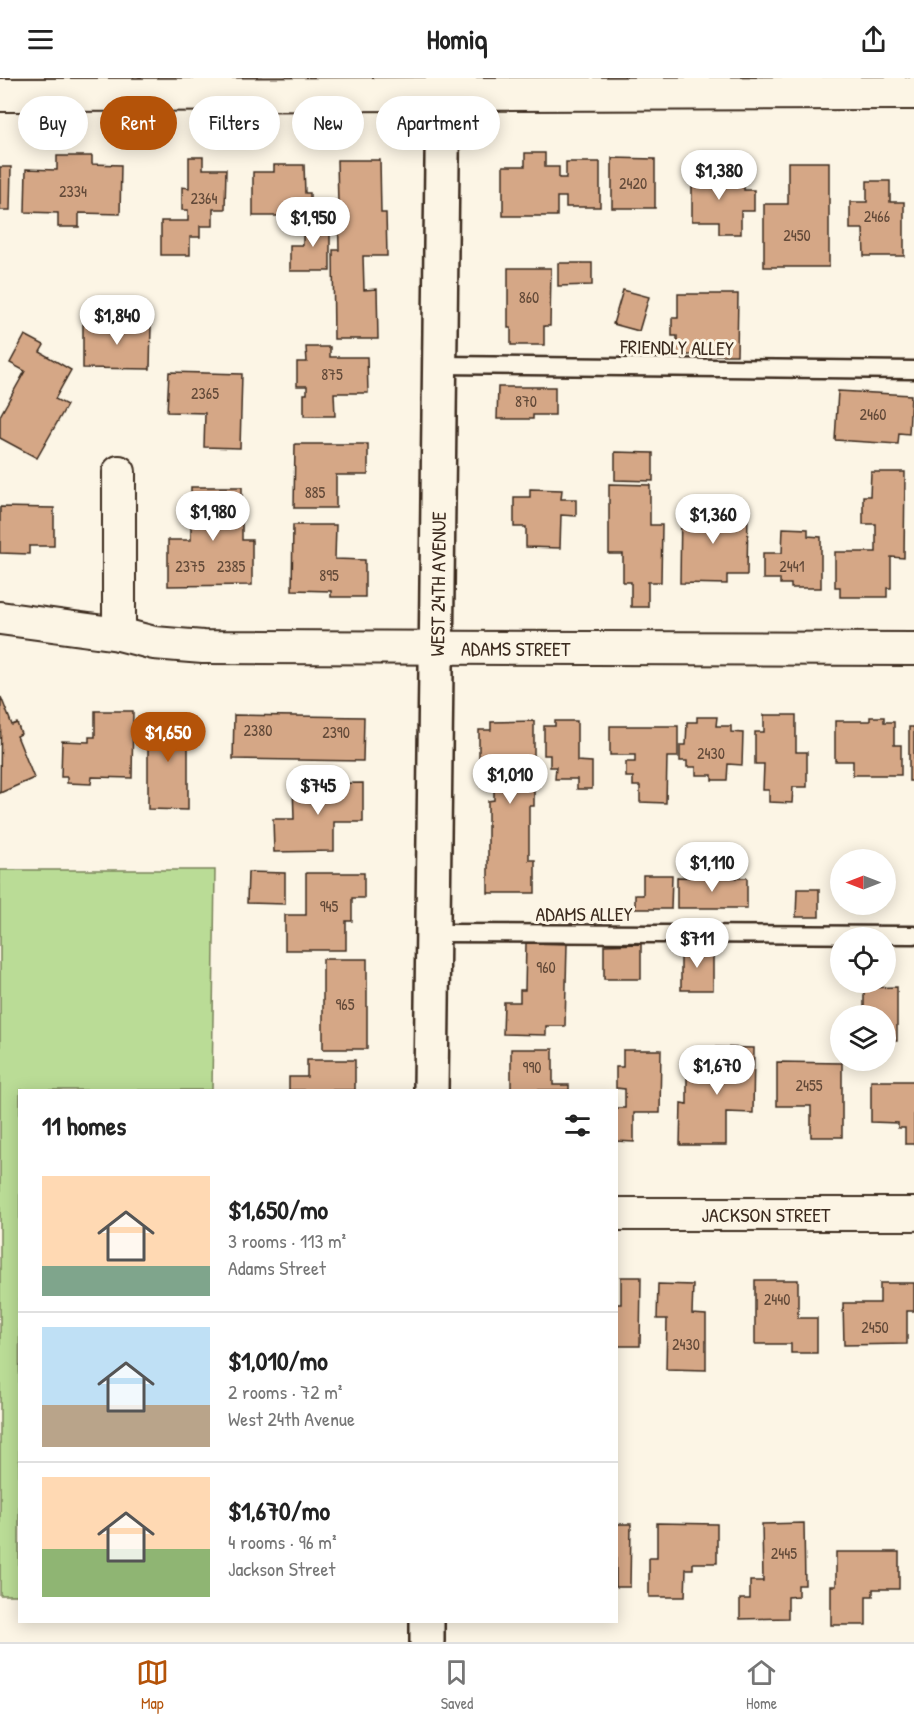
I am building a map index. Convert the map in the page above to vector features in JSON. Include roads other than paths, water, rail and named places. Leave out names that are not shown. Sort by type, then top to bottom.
[{"type":"street","points":[[0,95],[443,87],[914,93]]},
{"type":"street","name":"WEST 24TH AVENUE","points":[[431,1089],[443,87]]},
{"type":"street","points":[[119,472],[119,634]]},
{"type":"street","name":"ADAMS STREET","points":[[0,618],[119,634],[154,643],[203,647],[914,649]]},
{"type":"street","name":"JACKSON STREET","points":[[618,1214],[914,1214]]},
{"type":"street","points":[[427,1623],[427,1642]]},
{"type":"lane","name":"FRIENDLY ALLEY","points":[[439,365],[914,370]]},
{"type":"lane","name":"ADAMS ALLEY","points":[[433,933],[914,936]]}]
